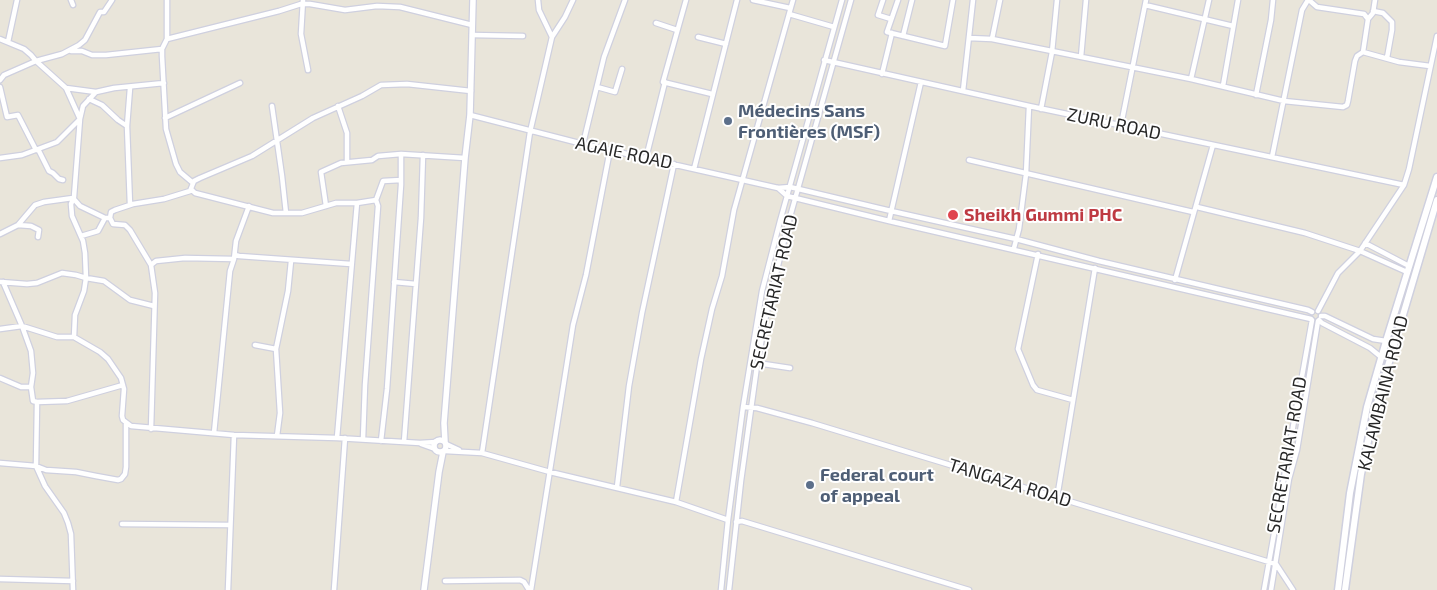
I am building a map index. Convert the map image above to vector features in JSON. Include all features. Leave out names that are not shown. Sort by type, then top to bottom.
[{"type":"main road","points":[[1338,590],[1350,493],[1367,406],[1437,178]]},
{"type":"main road","name":"KALAMBAINA ROAD","points":[[1345,590],[1361,474],[1374,413],[1437,200]]},
{"type":"street","points":[[8,42],[17,0]]},
{"type":"street","points":[[167,0],[167,39],[162,49],[166,129],[176,164],[180,172],[193,184]]},
{"type":"street","points":[[440,451],[446,443],[444,423],[470,115],[473,0]]},
{"type":"street","points":[[538,0],[539,10],[552,37]]},
{"type":"street","points":[[482,452],[530,132],[552,37],[573,0]]},
{"type":"street","points":[[583,144],[604,57],[626,0]]},
{"type":"street","points":[[686,0],[663,82],[712,94]]},
{"type":"street","points":[[694,168],[737,0]]},
{"type":"street","points":[[753,0],[834,27]]},
{"type":"street","points":[[676,502],[701,360],[712,308],[722,276],[741,179],[793,0]]},
{"type":"street","name":"SECRETARIAT ROAD","points":[[721,590],[743,407],[762,291],[842,0]]},
{"type":"street","name":"SECRETARIAT ROAD","points":[[729,590],[757,363],[771,289],[851,0]]},
{"type":"street","points":[[883,0],[878,15],[892,19]]},
{"type":"street","points":[[898,0],[887,32],[945,46],[953,0]]},
{"type":"street","points":[[903,36],[912,0]]},
{"type":"street","points":[[964,91],[973,0]]},
{"type":"street","points":[[992,39],[1000,0]]},
{"type":"street","points":[[1041,109],[1052,52],[1057,0]]},
{"type":"street","points":[[1081,57],[1086,0]]},
{"type":"street","points":[[1191,79],[1209,0]]},
{"type":"street","points":[[1223,86],[1238,0]]},
{"type":"street","points":[[1256,95],[1271,20],[1273,0]]},
{"type":"street","points":[[1272,157],[1302,10],[1308,0],[1317,6],[1364,14],[1368,19]]},
{"type":"street","points":[[969,38],[992,39],[1133,67],[1284,101],[1339,107],[1346,105],[1355,61],[1357,56],[1363,52],[1368,19],[1372,16],[1375,0]]},
{"type":"street","points":[[69,51],[85,40],[100,12],[104,12],[111,1]]},
{"type":"street","points":[[167,39],[303,2],[345,10],[377,6],[400,7],[472,25]]},
{"type":"street","points":[[303,2],[301,34],[308,70]]},
{"type":"street","points":[[1121,125],[1146,3],[1233,26]]},
{"type":"street","points":[[1373,11],[1383,13],[1392,22],[1387,58]]},
{"type":"street","points":[[656,23],[677,30]]},
{"type":"street","points":[[882,74],[892,33]]},
{"type":"street","points":[[472,35],[523,36]]},
{"type":"street","name":"SECRETARIAT ROAD","points":[[1271,590],[1319,317],[1338,273],[1360,251],[1404,185],[1437,36]]},
{"type":"street","points":[[698,37],[726,44]]},
{"type":"street","points":[[0,39],[31,55],[66,88],[80,119]]},
{"type":"street","points":[[0,80],[4,75],[36,61],[69,51],[82,51],[92,55],[106,56],[162,49]]},
{"type":"street","points":[[1363,52],[1399,62],[1430,66]]},
{"type":"street","name":"ZURU ROAD","points":[[824,60],[1041,109],[1404,185]]},
{"type":"street","points":[[597,87],[615,92],[622,69]]},
{"type":"street","points":[[646,158],[666,82]]},
{"type":"street","points":[[889,221],[921,82]]},
{"type":"street","points":[[66,88],[96,92],[114,88],[130,88],[164,83]]},
{"type":"street","points":[[165,118],[240,83]]},
{"type":"street","points":[[192,190],[193,184],[206,174],[252,156],[312,118],[362,96],[381,85],[395,84],[471,91]]},
{"type":"street","points":[[0,87],[7,117],[18,115],[48,171],[63,180]]},
{"type":"street","points":[[130,88],[127,126],[130,205]]},
{"type":"street","points":[[74,337],[75,314],[84,291],[86,278],[85,253],[81,236],[72,216],[71,204],[82,106],[96,92]]},
{"type":"street","points":[[89,99],[102,105],[127,126]]},
{"type":"street","points":[[272,106],[278,140],[286,213]]},
{"type":"street","points":[[338,106],[347,133],[347,162]]},
{"type":"street","points":[[1014,248],[1026,174],[1029,106]]},
{"type":"street","name":"AGAIE ROAD","points":[[470,115],[530,132],[778,188]]},
{"type":"street","points":[[0,158],[22,155],[57,142],[80,119]]},
{"type":"street","points":[[1173,286],[1213,145]]},
{"type":"street","points":[[530,590],[572,325],[586,275],[610,150]]},
{"type":"street","points":[[326,206],[321,172],[338,164],[372,160],[378,156],[401,154],[465,158]]},
{"type":"street","points":[[381,441],[387,389],[401,180],[401,154]]},
{"type":"street","points":[[404,442],[416,284],[423,154]]},
{"type":"street","points":[[969,160],[1026,174],[1305,233],[1408,269]]},
{"type":"street","points":[[617,487],[629,386],[642,313],[674,164]]},
{"type":"street","points":[[362,439],[378,206],[376,200],[384,181],[401,180]]},
{"type":"street","points":[[778,188],[790,186],[891,212],[1016,239],[1308,310],[1319,317],[1322,323],[1370,348],[1381,357]]},
{"type":"street","points":[[778,188],[788,196],[889,221],[1014,248],[1311,319],[1325,316],[1373,339],[1386,341]]},
{"type":"street","points":[[81,236],[98,231],[111,212],[130,205],[164,199],[192,190]]},
{"type":"street","points":[[192,190],[195,193],[273,212],[286,213],[302,213],[336,204],[376,200]]},
{"type":"street","points":[[73,198],[80,206],[107,218],[113,224],[125,225],[130,230],[150,265],[155,292],[151,429]]},
{"type":"street","points":[[0,234],[18,225],[35,205],[73,198]]},
{"type":"street","points":[[337,438],[357,203]]},
{"type":"street","points":[[214,433],[230,271],[235,257],[236,241],[250,206]]},
{"type":"street","points":[[18,225],[31,226],[38,230],[38,237]]},
{"type":"street","points":[[1365,243],[1408,269]]},
{"type":"street","points":[[1038,254],[1018,349],[1033,385],[1037,390],[1073,400]]},
{"type":"street","points":[[150,265],[156,261],[184,258],[239,256],[351,264]]},
{"type":"street","points":[[277,436],[280,413],[276,349],[288,291],[291,261]]},
{"type":"street","points":[[1057,498],[1095,268]]},
{"type":"street","points":[[123,385],[67,401],[33,401],[31,351],[22,326],[1,282],[32,284],[62,273],[76,275],[104,281],[130,300],[154,306]]},
{"type":"street","points":[[394,282],[416,284]]},
{"type":"street","points":[[1230,300],[1232,292]]},
{"type":"street","name":"SECRETARIAT ROAD","points":[[1264,590],[1312,312]]},
{"type":"street","points":[[0,329],[22,326],[57,337],[74,337],[100,352],[108,359],[115,368],[123,385],[122,416],[126,423],[126,474],[122,479],[118,480],[76,472],[46,470],[36,466],[0,463]]},
{"type":"street","points":[[255,345],[276,349]]},
{"type":"street","points":[[757,363],[790,368]]},
{"type":"street","points":[[0,378],[22,387],[31,387]]},
{"type":"street","points":[[37,402],[36,466],[45,486],[61,508],[68,523],[71,534],[73,590]]},
{"type":"street","name":"TANGAZA ROAD","points":[[743,407],[812,423],[1276,564]]},
{"type":"street","points":[[126,423],[136,428],[234,435],[344,438],[420,443],[442,440],[460,450]]},
{"type":"street","points":[[424,590],[439,472],[440,451],[437,441],[444,423]]},
{"type":"street","points":[[228,590],[234,435]]},
{"type":"street","points":[[334,590],[344,438]]},
{"type":"street","points":[[420,443],[440,451],[482,452],[550,472],[676,502],[728,520]]},
{"type":"street","points":[[736,522],[742,521],[970,590]]},
{"type":"street","points":[[122,524],[230,525]]},
{"type":"street","points":[[1276,564],[1293,590]]},
{"type":"street","points":[[0,579],[73,581]]},
{"type":"street","points":[[445,582],[520,580],[530,590]]},
{"type":"place","name":"Médecins Sans Frontières (MSF)","points":[[728,121]]},
{"type":"place","name":"Sheikh Gummi PHC","points":[[953,215]]},
{"type":"place","name":"Federal court of appeal","points":[[810,485]]}]
